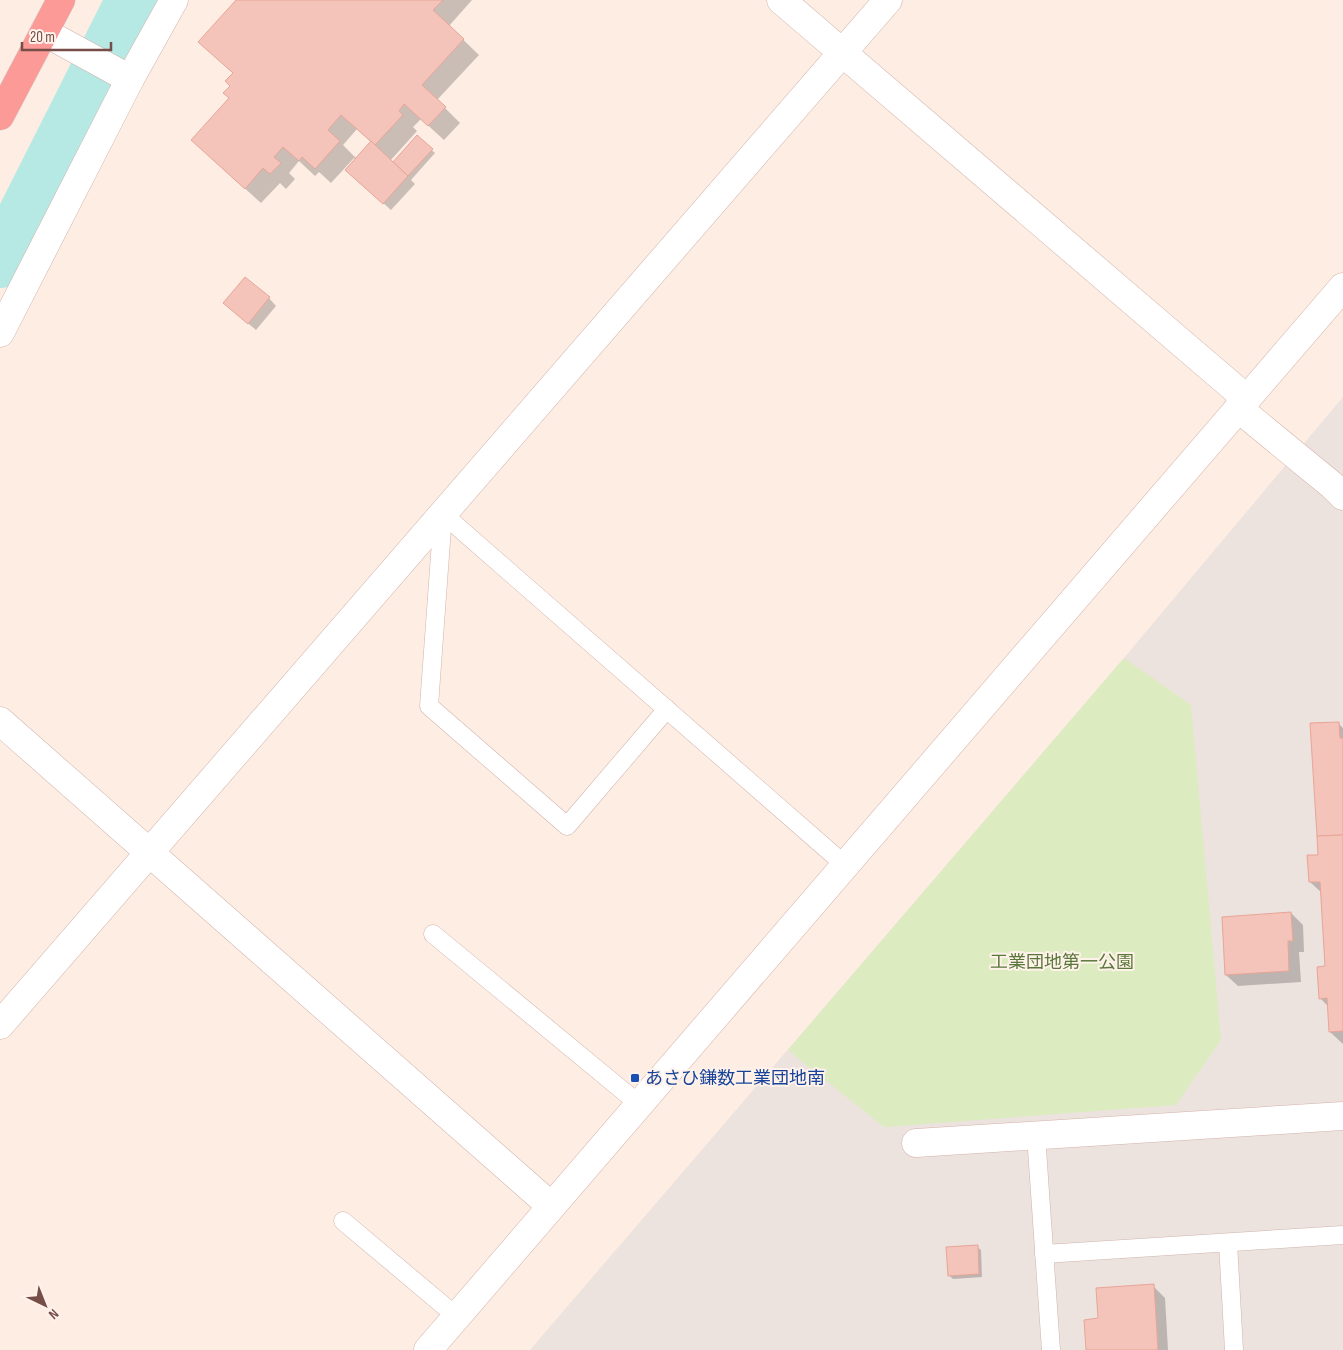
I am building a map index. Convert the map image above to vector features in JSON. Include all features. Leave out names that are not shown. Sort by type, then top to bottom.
[{"type":"highway","points":[[0,116],[61,0]]},
{"type":"street","points":[[0,333],[130,79],[174,0]]},
{"type":"street","points":[[781,0],[1243,403],[1342,494]]},
{"type":"street","points":[[0,1025],[888,0]]},
{"type":"street","points":[[44,32],[130,79]]},
{"type":"street","points":[[428,1350],[1343,287]]},
{"type":"street","points":[[0,721],[551,1206]]},
{"type":"street","points":[[916,1143],[1343,1116]]},
{"type":"lane","points":[[443,514],[429,706],[450,725],[567,826],[667,709]]},
{"type":"lane","points":[[443,514],[845,865]]},
{"type":"lane","points":[[434,934],[639,1104]]},
{"type":"lane","points":[[1036,1135],[1051,1350]]},
{"type":"lane","points":[[343,1221],[456,1316]]},
{"type":"lane","points":[[1044,1254],[1343,1235]]},
{"type":"lane","points":[[1228,1243],[1234,1350]]},
{"type":"shaded area","points":[[1343,397],[1343,1350],[530,1350],[1124,658]]},
{"type":"green space","name":"工業団地第一公園","points":[[1124,658],[1191,705],[1221,1040],[1176,1105],[884,1127],[788,1050]]},
{"type":"building","points":[[236,0],[443,0],[433,10],[464,39],[422,85],[446,107],[428,126],[404,104],[399,111],[403,115],[375,145],[341,115],[328,130],[340,141],[315,169],[302,157],[299,161],[283,147],[274,157],[281,163],[270,174],[263,168],[245,189],[191,140],[229,98],[223,93],[230,86],[225,81],[233,73],[198,42]]},
{"type":"building","points":[[417,135],[433,149],[408,176],[393,162]]},
{"type":"building","points":[[371,141],[408,176],[383,204],[345,170]]},
{"type":"building","points":[[245,277],[270,297],[248,324],[223,303]]},
{"type":"building","points":[[1339,722],[1340,738],[1343,738],[1343,835],[1317,836],[1310,723]]},
{"type":"building","points":[[1343,835],[1343,1031],[1329,1032],[1327,998],[1319,999],[1317,967],[1325,966],[1320,882],[1309,882],[1307,855],[1318,855],[1317,836]]},
{"type":"building","points":[[1291,912],[1293,941],[1288,941],[1289,971],[1225,975],[1222,917]]},
{"type":"building","points":[[978,1245],[979,1274],[948,1276],[946,1247]]},
{"type":"building","points":[[1154,1284],[1158,1350],[1086,1350],[1084,1320],[1098,1318],[1096,1288]]},
{"type":"waterway","points":[[0,262],[132,0]]},
{"type":"place","name":"あさひ鎌数工業団地南","points":[[635,1078]]}]
